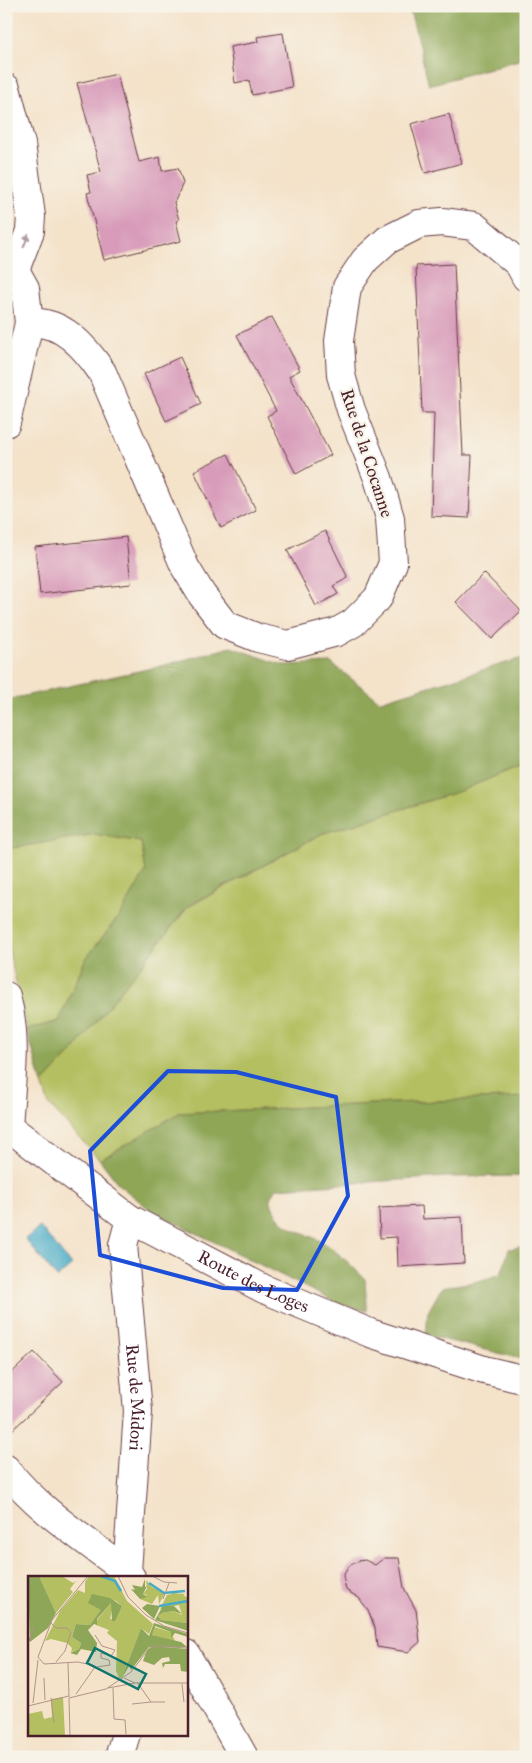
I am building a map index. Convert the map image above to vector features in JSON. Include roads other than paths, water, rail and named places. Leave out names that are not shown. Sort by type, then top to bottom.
[{"type":"street","points":[[6,88],[21,144],[31,216],[30,231],[11,268],[25,288],[29,323],[6,423]]},
{"type":"street","name":"Rue de la Cocanne","points":[[29,323],[36,322],[63,330],[87,350],[102,372],[185,567],[202,595],[225,625],[258,638],[288,645],[337,632],[353,623],[378,598],[393,563],[390,518],[378,478],[351,410],[341,375],[339,341],[347,287],[365,260],[387,240],[419,224],[442,222],[474,226],[519,264],[526,277]]},
{"type":"street","points":[[6,996],[12,1014],[14,1049],[7,1126]]},
{"type":"street","name":"Route des Loges","points":[[7,1126],[130,1219],[264,1289],[370,1333],[484,1370],[526,1380]]},
{"type":"street","name":"Rue de Midori","points":[[129,1574],[138,1411],[123,1245],[130,1219]]},
{"type":"street","points":[[6,1469],[23,1491],[72,1533],[129,1574]]},
{"type":"street","points":[[188,1658],[244,1757]]},
{"type":"street","points":[[119,1757],[125,1736]]},
{"type":"water","points":[[40,1227],[72,1265],[57,1278],[25,1239]]}]
